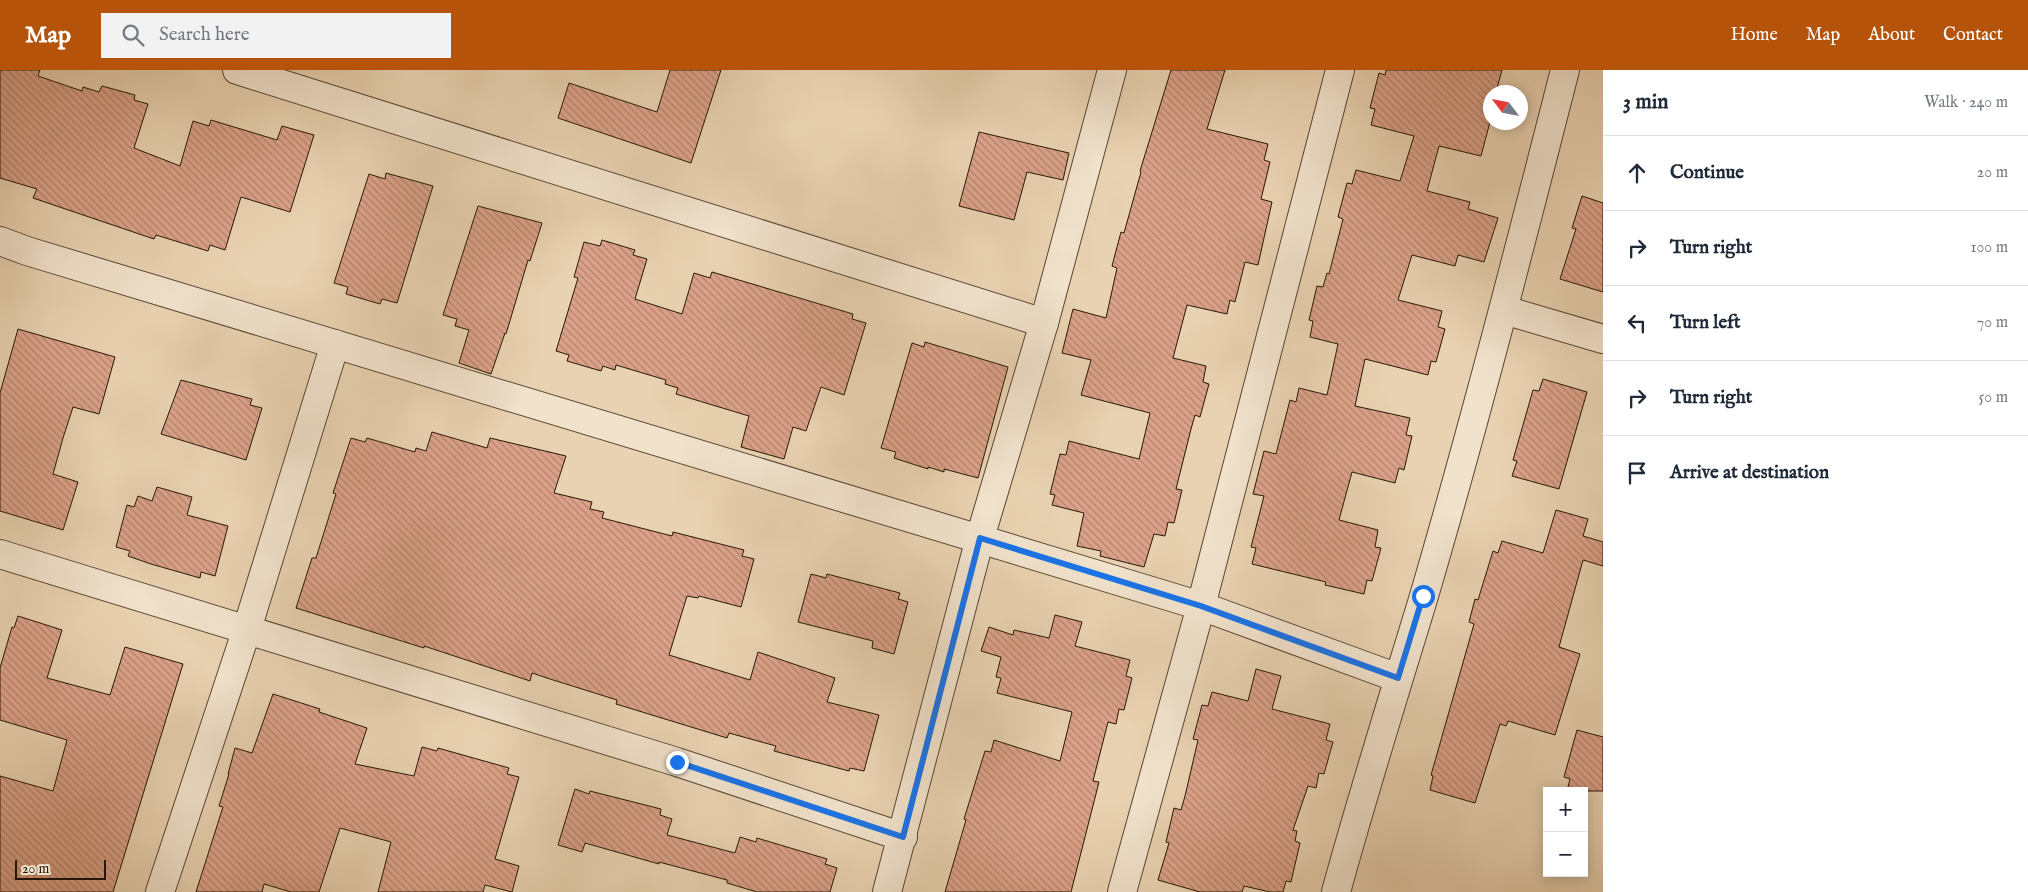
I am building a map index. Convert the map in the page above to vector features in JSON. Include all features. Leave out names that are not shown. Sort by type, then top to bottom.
[{"type":"street","points":[[237,70],[1044,323]]},
{"type":"street","points":[[887,892],[980,538],[1044,323],[1112,70]]},
{"type":"street","points":[[1122,892],[1201,606],[1340,70]]},
{"type":"street","points":[[1336,892],[1504,310],[1565,70]]},
{"type":"street","points":[[0,241],[1201,606],[1398,678]]},
{"type":"street","points":[[1504,310],[1603,339]]},
{"type":"street","points":[[160,892],[247,629],[335,344]]},
{"type":"street","points":[[0,554],[677,762],[903,837]]},
{"type":"building","points":[[0,70],[40,70],[38,76],[82,91],[83,87],[99,92],[102,86],[135,95],[134,100],[148,104],[134,148],[180,166],[193,121],[209,126],[211,120],[277,140],[282,126],[314,135],[290,212],[241,197],[225,250],[210,245],[208,251],[156,235],[154,239],[33,198],[37,189],[0,178]]},
{"type":"building","points":[[670,70],[721,70],[691,163],[558,118],[569,83],[657,112]]},
{"type":"building","points":[[1171,70],[1225,70],[1207,129],[1268,144],[1264,160],[1270,162],[1261,199],[1272,202],[1258,265],[1245,262],[1235,302],[1230,300],[1227,314],[1187,305],[1173,358],[1206,366],[1203,382],[1209,384],[1200,417],[1195,415],[1191,429],[1176,489],[1182,490],[1174,523],[1168,522],[1165,536],[1154,534],[1144,567],[1100,556],[1101,551],[1077,546],[1084,513],[1052,505],[1055,495],[1050,494],[1060,454],[1066,455],[1069,441],[1139,459],[1150,413],[1081,395],[1091,360],[1062,353],[1073,309],[1106,318],[1117,268],[1112,266],[1121,232],[1124,233],[1140,171]]},
{"type":"building","points":[[1386,70],[1502,70],[1498,85],[1483,85],[1483,130],[1488,130],[1481,156],[1439,146],[1427,191],[1470,202],[1468,209],[1498,218],[1484,262],[1458,255],[1455,266],[1412,255],[1398,300],[1442,311],[1438,327],[1445,329],[1436,362],[1431,361],[1428,375],[1365,359],[1355,406],[1410,418],[1406,435],[1412,436],[1404,470],[1399,468],[1395,483],[1352,472],[1339,520],[1378,530],[1375,547],[1381,548],[1372,581],[1367,580],[1364,594],[1325,585],[1326,582],[1252,564],[1256,548],[1251,547],[1264,496],[1253,494],[1264,451],[1276,454],[1290,400],[1296,402],[1299,388],[1327,395],[1338,344],[1310,337],[1313,321],[1309,320],[1317,286],[1323,287],[1327,273],[1329,274],[1343,219],[1338,217],[1347,183],[1352,184],[1356,170],[1400,181],[1414,136],[1371,125],[1375,109],[1370,108],[1379,73],[1385,75]]},
{"type":"building","points":[[979,132],[1069,153],[1063,180],[1027,172],[1014,220],[959,206]]},
{"type":"building","points":[[386,173],[433,186],[397,303],[382,299],[380,304],[346,294],[348,287],[334,283],[369,174],[385,179]]},
{"type":"building","points":[[1582,196],[1603,203],[1603,292],[1560,279],[1576,229],[1572,228]]},
{"type":"building","points":[[478,206],[542,223],[491,374],[459,363],[469,330],[455,326],[457,319],[443,315]]},
{"type":"building","points":[[602,240],[635,250],[633,255],[647,259],[635,299],[682,314],[694,273],[710,278],[712,272],[853,314],[852,319],[866,323],[844,395],[821,387],[806,431],[793,427],[784,459],[741,447],[749,416],[676,394],[678,388],[665,384],[666,380],[616,365],[615,370],[603,366],[601,371],[567,361],[569,355],[556,351],[578,278],[574,277],[584,242],[600,246]]},
{"type":"building","points":[[18,329],[115,357],[99,414],[73,407],[63,438],[53,474],[78,482],[63,530],[0,511],[0,393]]},
{"type":"building","points":[[925,342],[1008,367],[978,478],[944,469],[944,472],[928,467],[928,469],[894,458],[896,452],[881,448],[912,343],[924,347]]},
{"type":"building","points":[[1543,379],[1587,392],[1559,489],[1512,476],[1517,461],[1513,460],[1533,390],[1539,391]]},
{"type":"building","points":[[181,380],[252,399],[250,405],[262,408],[246,460],[161,434]]},
{"type":"building","points":[[432,432],[487,448],[490,438],[566,456],[554,493],[592,502],[590,509],[604,512],[602,518],[672,536],[673,532],[744,550],[742,556],[754,559],[741,607],[699,596],[698,598],[687,596],[669,655],[750,680],[758,652],[835,678],[827,702],[879,715],[864,771],[850,768],[849,771],[774,751],[776,746],[729,733],[727,738],[616,704],[617,700],[532,673],[530,681],[424,646],[424,648],[296,608],[312,558],[316,558],[336,494],[333,493],[351,438],[365,442],[367,438],[415,452],[416,448],[426,451]]},
{"type":"building","points":[[157,487],[192,497],[187,515],[228,526],[215,576],[201,572],[200,578],[151,564],[128,556],[130,551],[116,547],[127,505],[134,507],[138,496],[152,501]]},
{"type":"building","points":[[1556,510],[1588,519],[1583,536],[1603,542],[1603,566],[1583,560],[1559,647],[1580,654],[1555,735],[1508,721],[1506,726],[1500,724],[1475,803],[1430,790],[1433,776],[1431,775],[1474,624],[1469,622],[1475,599],[1478,600],[1493,551],[1498,553],[1502,541],[1543,553]]},
{"type":"building","points":[[811,574],[826,578],[827,574],[900,593],[898,599],[908,602],[894,654],[872,648],[873,641],[798,622]]},
{"type":"building","points":[[1055,615],[1082,622],[1075,646],[1130,660],[1126,676],[1132,678],[1124,710],[1119,709],[1116,724],[1108,722],[1093,781],[1099,782],[1071,892],[945,892],[966,820],[964,819],[985,751],[991,752],[994,740],[1060,761],[1072,712],[997,693],[1001,678],[996,677],[1001,657],[981,651],[989,627],[1013,635],[1014,630],[1049,638]]},
{"type":"building","points":[[18,616],[62,630],[47,678],[110,695],[125,647],[183,664],[113,892],[0,892],[0,776],[53,791],[67,740],[0,720],[0,668],[12,627],[14,628]]},
{"type":"building","points":[[1256,669],[1281,676],[1272,709],[1330,724],[1326,740],[1333,742],[1324,774],[1319,773],[1316,788],[1308,786],[1293,830],[1297,831],[1295,841],[1300,843],[1291,882],[1286,881],[1283,892],[1270,892],[1244,886],[1242,892],[1200,892],[1158,880],[1169,843],[1166,842],[1174,808],[1181,810],[1185,796],[1198,740],[1193,739],[1202,705],[1208,706],[1212,692],[1248,701]]},
{"type":"building","points":[[273,694],[320,709],[319,712],[367,728],[355,764],[414,776],[422,747],[437,751],[438,748],[509,768],[507,774],[519,777],[495,859],[519,866],[512,892],[485,885],[483,892],[378,892],[391,842],[340,828],[319,892],[291,892],[264,884],[262,892],[196,892],[223,807],[219,806],[235,748],[252,753]]},
{"type":"building","points":[[1577,730],[1603,737],[1603,791],[1588,791],[1588,787],[1568,787],[1570,779],[1564,777]]},
{"type":"building","points":[[575,789],[589,794],[590,791],[661,809],[660,815],[672,819],[667,835],[735,853],[740,837],[756,842],[757,838],[827,859],[825,864],[837,868],[830,892],[757,892],[727,883],[727,880],[659,862],[659,864],[585,843],[582,852],[558,845]]},
{"type":"route","points":[[677,762],[903,837],[980,538],[1201,606],[1398,678],[1423,596]]}]
